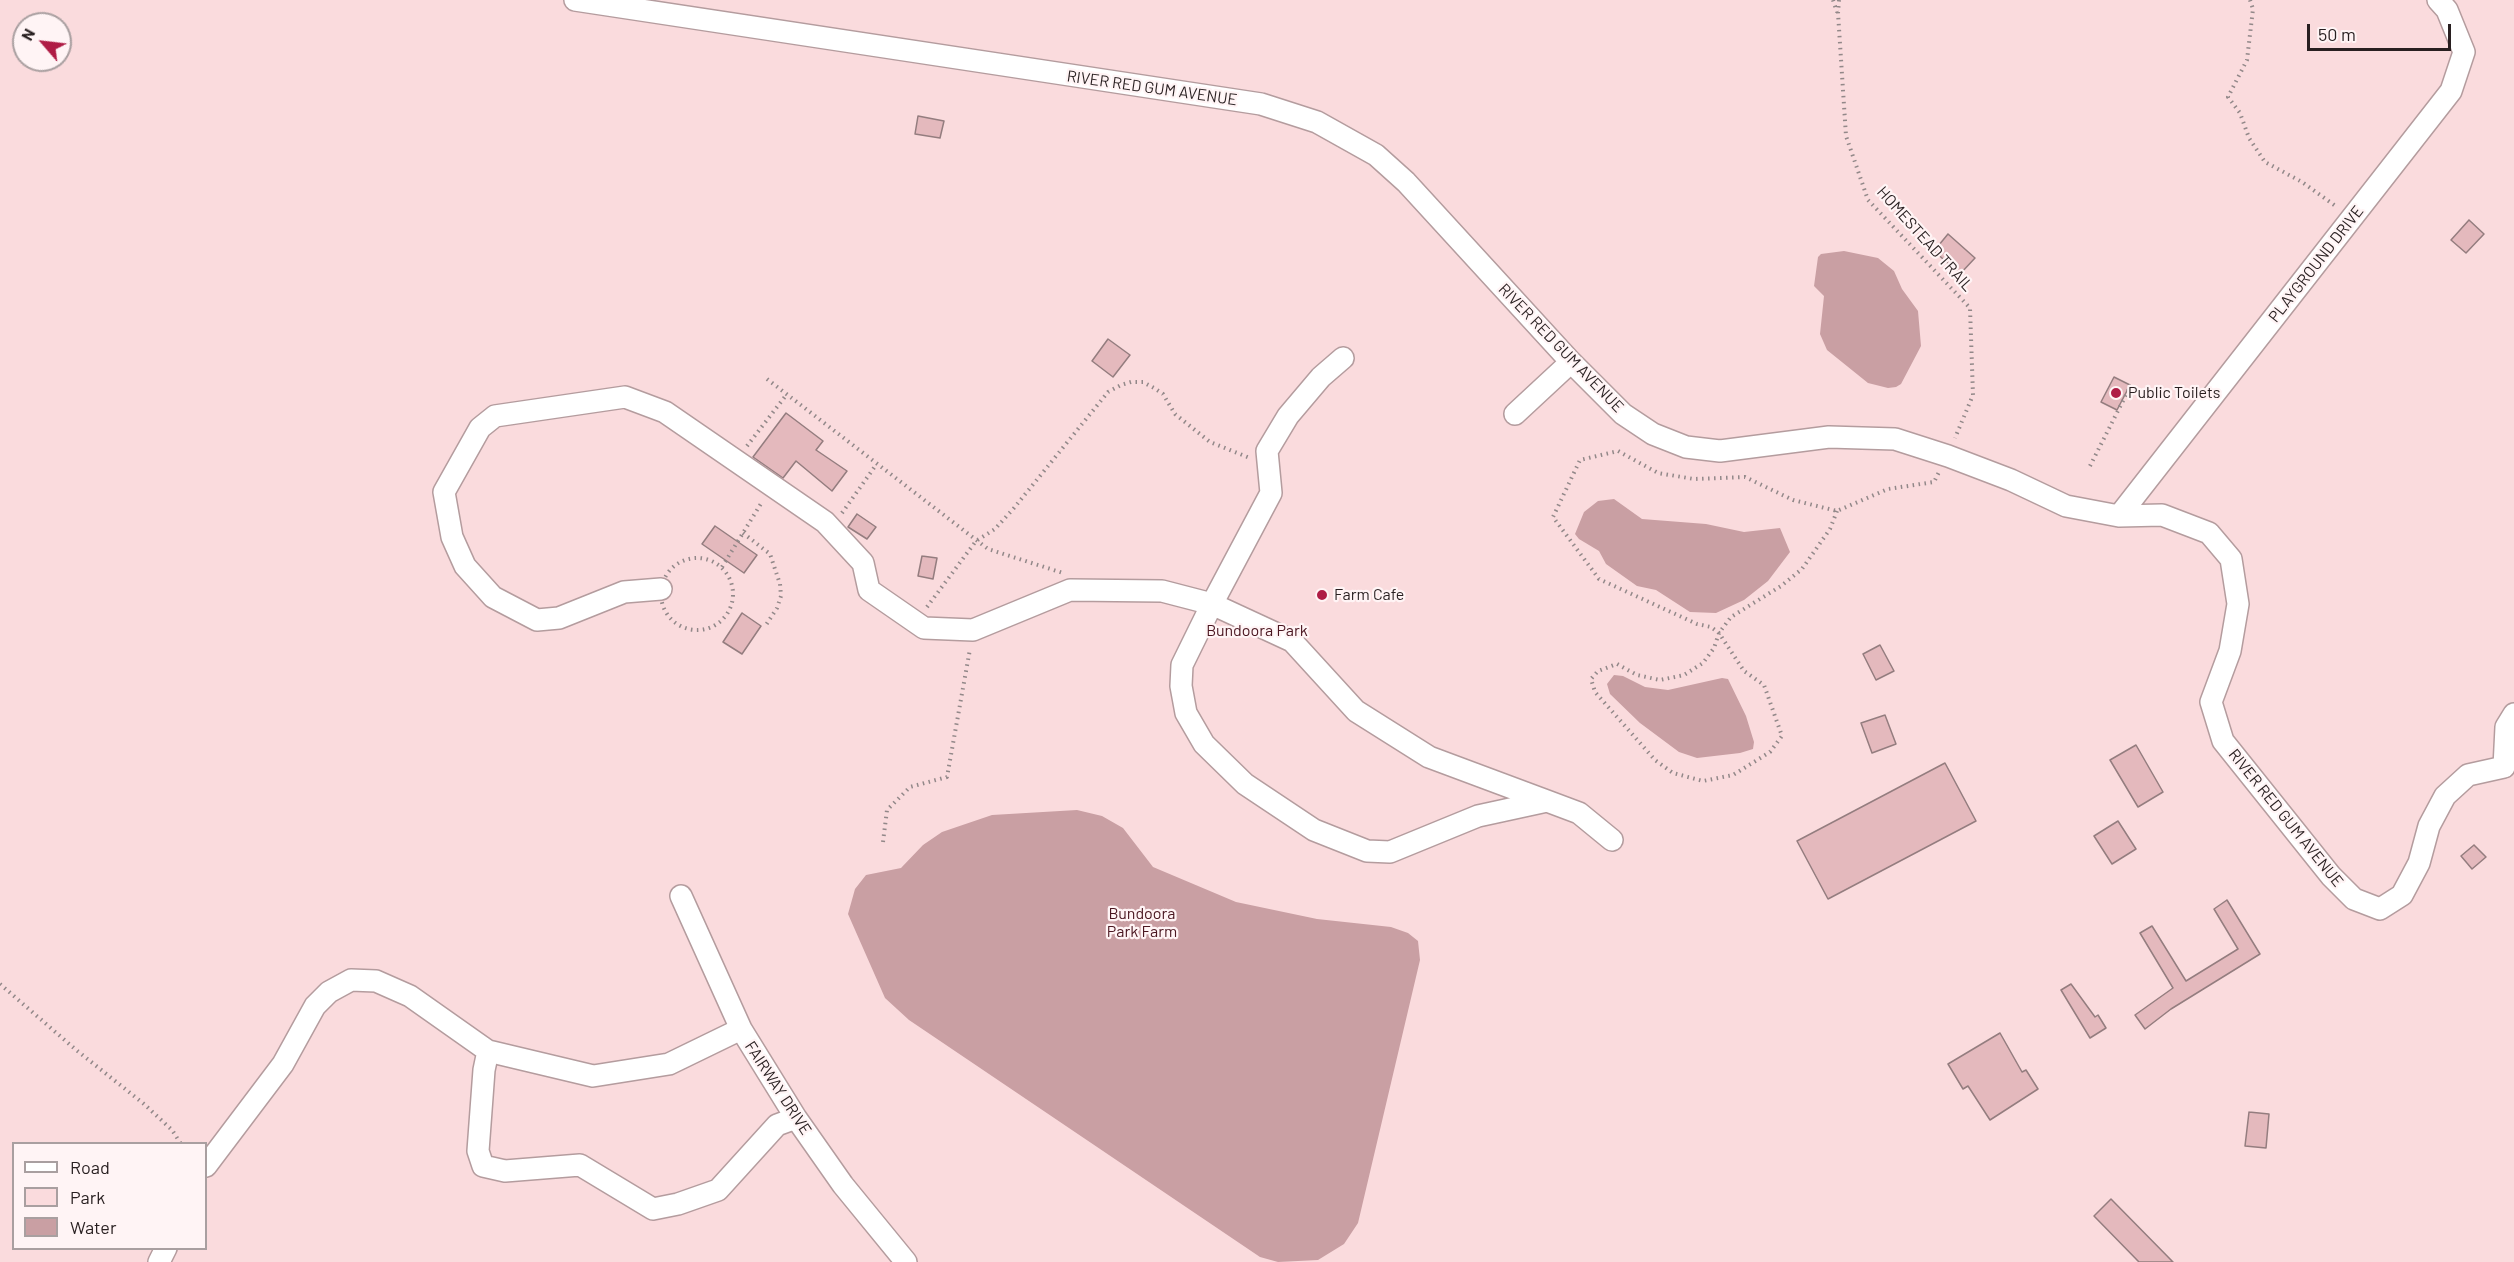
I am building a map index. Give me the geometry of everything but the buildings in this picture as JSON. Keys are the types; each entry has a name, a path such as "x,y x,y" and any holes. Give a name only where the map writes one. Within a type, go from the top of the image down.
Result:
{"street":[{"name":"RIVER RED GUM AVENUE","path":"575,0 1261,104 1317,122 1376,155 1406,182 1571,362 1623,414 1653,434 1686,447 1720,451 1829,437 1895,439 2011,480 2066,506 2119,516 2162,515 2209,533 2231,559 2238,604 2230,651 2211,702 2223,741 2331,876 2354,899 2380,909 2402,895 2418,863 2429,826 2445,795 2468,775 2509,771"},
{"name":"PLAYGROUND DRIVE","path":"2119,516 2451,91 2464,52 2447,10 2438,0"},
{"path":"1343,358 1321,377 1288,416 1267,452 1270,493 1182,665 1181,686 1186,713 1204,744 1245,784 1314,830 1367,851 1390,852 1478,816 1504,808 1547,801"},
{"path":"1515,414 1571,362"},
{"path":"661,589 624,592 559,618 537,620 493,597 465,566 452,537 444,492 480,428 495,416 625,397 665,411 825,522 863,563 869,590 924,628 973,630 1070,590 1162,591 1212,604 1292,641 1356,711 1429,757 1579,813 1612,840"},
{"path":"2509,771 2506,727 2514,714"},
{"name":"FAIRWAY DRIVE","path":"681,896 741,1029 796,1118 843,1185 906,1262"},
{"path":"207,1165 283,1064 315,1006 329,992 351,980 376,981 410,996 488,1051 593,1076 669,1064 741,1029"},
{"path":"488,1051 484,1071 478,1150 483,1166 505,1171 580,1165 652,1209 678,1204 718,1190 777,1125 796,1118"}],"path":[{"path":"1833,0 1838,13"},
{"name":"HOMESTEAD TRAIL","path":"1838,511 1888,489 1934,482 1948,456 1973,396 1970,308 1868,200 1846,136 1839,0"},
{"path":"2250,0 2253,9 2247,60 2228,97 2241,113 2250,138 2265,162 2302,182 2352,218"},
{"path":"767,379 988,549 1068,574 1088,590"},
{"path":"915,622 976,541 995,529 1014,508 1108,392 1131,382 1143,382 1163,394 1175,414 1210,442 1268,466"},
{"path":"2090,466 2131,385"},
{"path":"735,460 787,394"},
{"path":"1838,511 1794,500 1745,477 1694,479 1658,473 1618,451 1580,460 1553,517 1599,579 1697,624 1711,627 1719,633 1744,671 1764,684 1782,736 1770,752 1733,775 1702,781 1673,773 1655,760 1595,692 1591,679 1598,671 1617,664 1637,675 1660,680 1684,675 1703,663 1714,648 1719,633 1731,617 1781,586 1802,568 1830,529 1838,511"},
{"path":"831,529 876,465"},
{"path":"722,567 772,486"},
{"path":"743,533 764,547 770,554 780,584 781,596 777,608 766,625"},
{"path":"688,558 703,558 716,562 722,567 733,585 734,599 729,613 719,623 706,630 692,630 678,626 668,616 662,603 661,589 666,575 675,565 688,558"},
{"path":"883,842 887,810 910,787 947,777 973,630"},
{"path":"0,984 75,1049 144,1104 172,1130 180,1142"}],"green space":[{"name":"Bundoora Park","path":"0,0 2514,0 2514,1262 0,1262"}],"water":[{"path":"1844,251 1878,258 1894,271 1902,289 1918,311 1921,346 1901,384 1896,387 1888,388 1868,383 1827,350 1820,334 1824,296 1814,286 1818,257 1821,254"},
{"path":"1614,499 1642,519 1706,524 1744,532 1780,528 1790,552 1768,581 1744,600 1716,613 1690,612 1656,590 1637,586 1606,564 1599,551 1575,534 1584,512 1598,501"},
{"path":"1614,675 1623,676 1645,687 1668,690 1722,678 1728,679 1746,716 1754,742 1753,749 1740,753 1697,758 1679,752 1640,723 1610,694 1607,684"},
{"path":"1077,810 1102,816 1123,828 1153,867 1236,902 1317,919 1391,927 1408,933 1418,941 1420,960 1358,1223 1344,1244 1318,1260 1278,1262 1260,1257 909,1020 885,998 848,914 855,889 866,875 901,868 923,845 942,832 992,815"}],"place":[{"name":"Public Toilets","path":"2116,393"},
{"name":"Farm Cafe","path":"1322,595"}],"park label":[{"name":"Bundoora Park Farm","path":"1142,923"}]}
